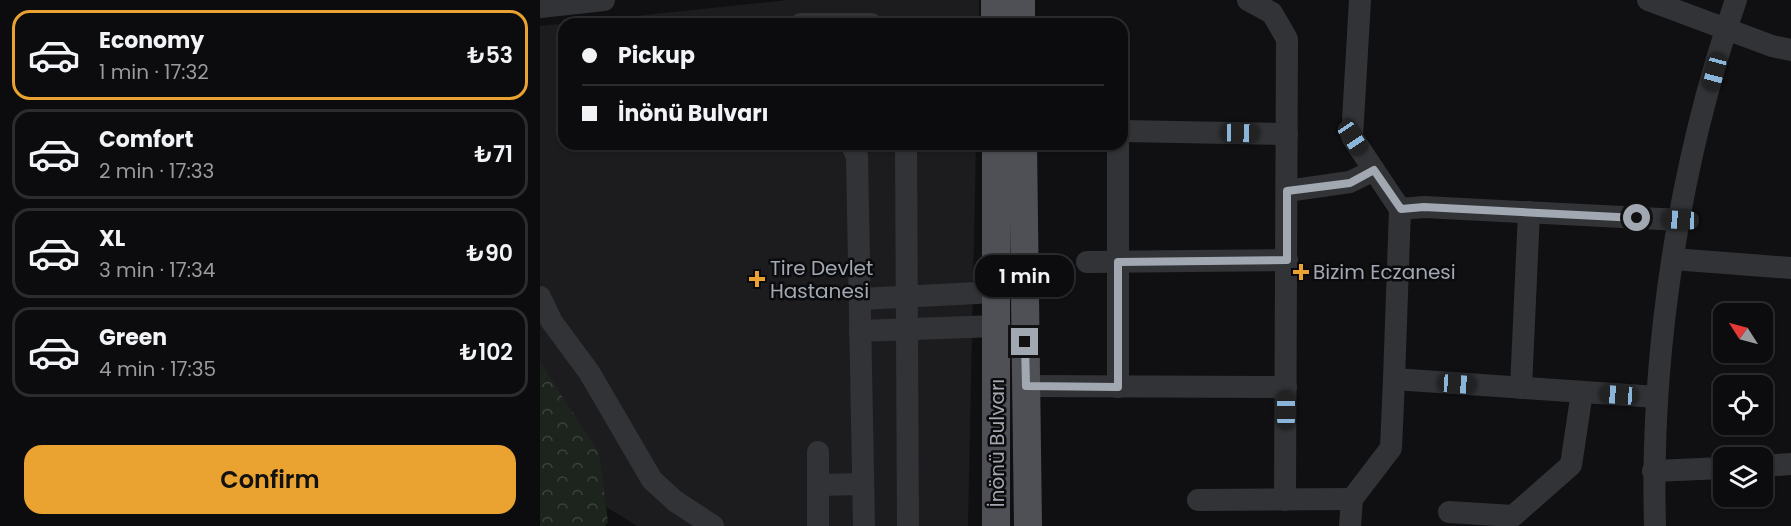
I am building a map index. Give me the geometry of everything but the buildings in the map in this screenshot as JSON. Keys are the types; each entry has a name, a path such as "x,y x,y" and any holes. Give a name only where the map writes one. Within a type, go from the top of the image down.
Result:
{"main road":[{"path":"995,0 995,18"},
{"path":"1021,0 1021,18"},
{"name":"İnönü Bulvarı","path":"996,150 996,526"},
{"name":"İnönü Bulvarı","path":"1023,150 1028,526"}],"street":[{"path":"540,8 604,0"},
{"path":"1248,0 1272,13 1287,39 1285,500"},
{"path":"1350,526 1352,500 1391,448 1401,209 1352,137 1360,0"},
{"path":"1648,0 1791,50"},
{"path":"1654,526 1653,471 1657,398 1667,291 1698,136 1726,29 1736,0"},
{"path":"1128,131 1287,134"},
{"path":"854,150 857,156 864,526"},
{"path":"906,150 908,526"},
{"path":"1118,150 1118,387"},
{"path":"1287,191 1350,183 1374,170"},
{"path":"1401,209 1424,207 1681,220"},
{"path":"1521,388 1529,212"},
{"path":"1673,259 1791,268"},
{"path":"1087,262 1287,260"},
{"path":"860,299 996,292"},
{"path":"540,297 552,322 589,372 652,480 675,501 713,526"},
{"path":"860,331 996,326"},
{"path":"1394,379 1657,398"},
{"path":"1026,386 1286,387"},
{"path":"1449,512 1513,516 1571,465 1582,392"},
{"path":"818,452 818,526"},
{"path":"1773,465 1791,464"},
{"path":"1653,471 1713,468"},
{"path":"818,485 863,484"},
{"path":"1198,500 1352,500"}],"shaded area":[{"name":"Tire Devlet Hastanesi","path":"788,0 979,0 979,18 616,18"},
{"name":"Tire Devlet Hastanesi","path":"558,24 558,150 976,150 968,526 637,526 590,497 540,415 540,26"}],"green space":[{"path":"540,362 599,453 608,522 605,526 540,526"}],"place":[{"name":"Bizim Eczanesi","path":"1301,272"},
{"name":"Tire Devlet Hastanesi","path":"757,279"}],"route":[{"path":"1025,342 1026,386 1118,387 1118,262 1287,260 1287,191 1350,183 1374,170 1401,209 1424,207 1637,218"}]}
